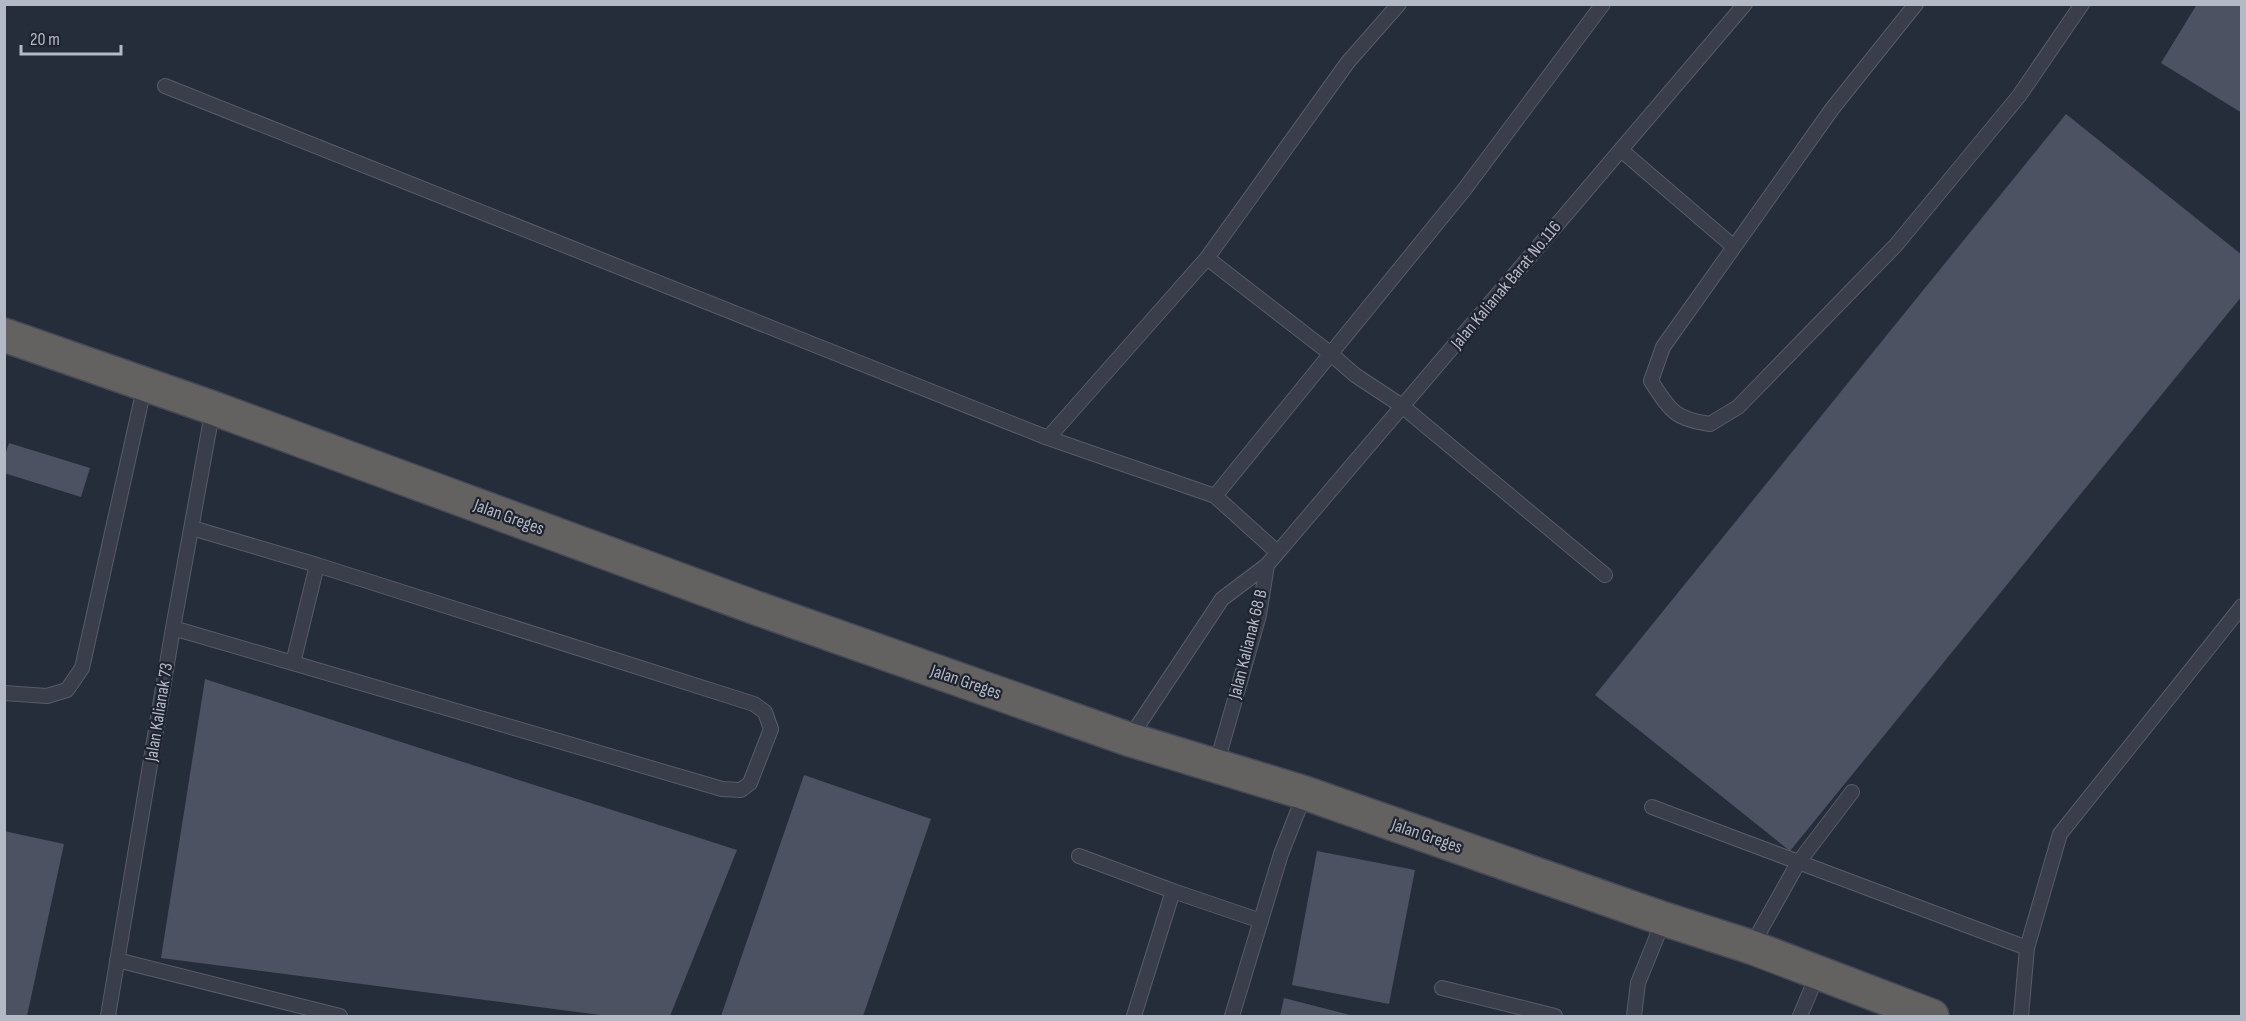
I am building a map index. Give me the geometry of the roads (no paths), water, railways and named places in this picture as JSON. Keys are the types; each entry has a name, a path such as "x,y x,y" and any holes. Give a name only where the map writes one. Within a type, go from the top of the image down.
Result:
{"highway":[{"name":"Jalan Greges","path":"4,335 213,408 759,609 1128,740 1305,794 1751,947 1932,1017"}],"lane":[{"path":"1048,438 1207,258 1348,62 1399,4"},
{"path":"1215,496 1464,190 1603,4"},
{"name":"Jalan Kalianak Barat No.116","path":"1267,565 1745,4"},
{"path":"1916,4 1832,109 1663,347 1651,381 1669,409 1690,421 1710,424 1738,406 1896,245 2019,96 2082,4"},
{"path":"165,86 1048,438 1215,496 1278,552"},
{"path":"1621,150 1734,247"},
{"path":"1207,258 1355,375 1402,406 1605,575"},
{"path":"4,693 47,696 67,690 82,668 112,542 145,384"},
{"name":"Jalan Kalianak 73","path":"108,1017 173,628 213,408"},
{"path":"173,628 722,789 741,790 750,783 771,729 765,712 754,704 317,565 192,528"},
{"path":"293,663 317,565"},
{"name":"Jalan Kalianak 68 B","path":"1128,740 1222,599 1267,565"},
{"name":"Jalan Kalianak 68 B","path":"1215,767 1259,615 1267,565"},
{"path":"2021,1017 2027,948 2060,834 2241,606"},
{"path":"1751,947 1798,863 1852,792"},
{"path":"1232,1017 1281,854 1305,794"},
{"path":"1652,807 2027,948"},
{"path":"1079,856 1261,921"},
{"path":"1134,1017 1173,891"},
{"path":"1634,1017 1638,983 1664,919"},
{"path":"117,960 340,1017"},
{"path":"1800,1017 1818,973"},
{"path":"1442,988 1556,1017"}]}
